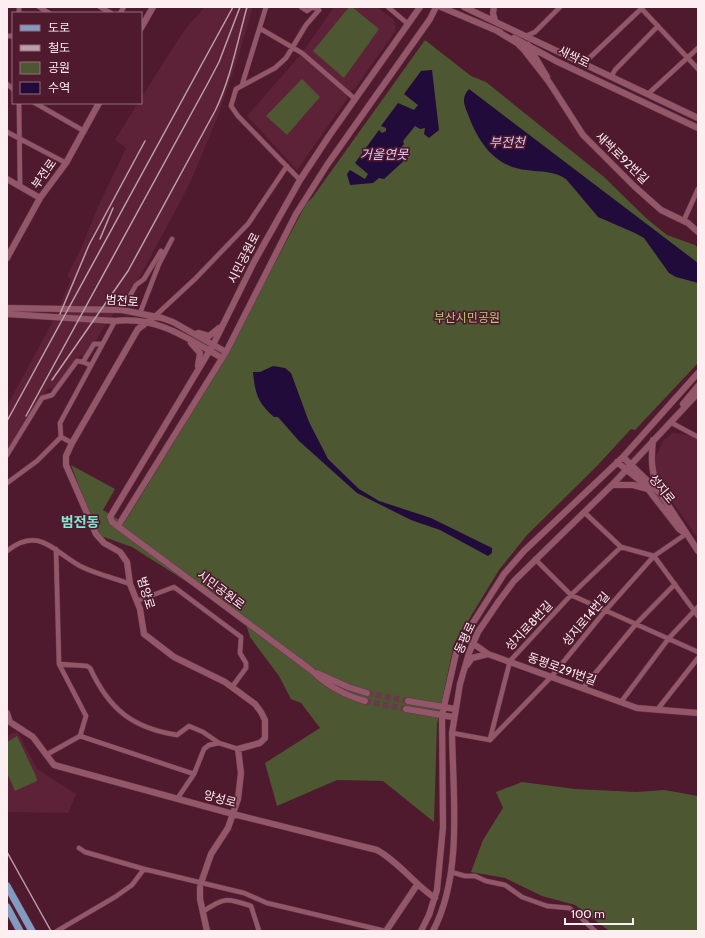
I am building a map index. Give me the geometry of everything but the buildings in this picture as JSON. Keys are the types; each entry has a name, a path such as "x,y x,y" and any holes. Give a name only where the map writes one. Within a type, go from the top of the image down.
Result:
{"main road":[{"path":"142,26 153,7"},
{"name":"시민공원로","path":"365,701 346,695 324,683 311,670 112,522 110,517 212,348 254,262 300,180 420,7"},
{"path":"118,526 224,355 296,214 327,166 430,19 436,7"},
{"name":"새싹로","path":"441,7 526,43 556,61 698,128"},
{"name":"새싹로","path":"464,7 698,118"},
{"path":"494,7 495,21"},
{"name":"새싹로92번길","path":"497,31 517,43 549,82 583,135 634,186 661,210 684,220 698,232"},
{"path":"526,36 526,43"},
{"name":"새싹로92번길","path":"526,43 543,69 549,82"},
{"path":"543,69 544,63 556,61"},
{"name":"부전로","path":"7,258 10,246 40,198 66,163 98,104"},
{"path":"7,179 40,198"},
{"name":"범전로","path":"7,308 122,310 154,316 173,322 224,355"},
{"name":"범전로","path":"7,314 146,322 170,328 186,337 212,348"},
{"name":"범양로","path":"154,316 138,329 72,443 66,456 66,465 96,534 104,542 120,552 127,562 130,584 137,600 144,634 174,657 201,669 232,687 255,704 261,712 266,729 265,738 260,743 238,749"},
{"path":"192,333 209,336 224,323"},
{"path":"186,337 200,353 198,371"},
{"path":"658,420 698,373"},
{"path":"658,420 698,379"},
{"path":"670,422 690,394 698,386"},
{"path":"670,422 698,393"},
{"name":"동평로","path":"421,931 435,898 442,853 442,715 457,649 490,595 515,562 620,460 658,420"},
{"name":"동평로","path":"433,931 445,904 451,872 454,832 453,717 464,668 473,642 510,586 535,559 612,485 670,422"},
{"name":"성지로","path":"653,440 652,465 654,480 661,494 684,526 686,534"},
{"name":"성지로","path":"620,460 661,494"},
{"name":"성지로","path":"629,467 679,529 686,534 698,551"},
{"path":"612,485 633,485 649,490"},
{"name":"동평로291번길","path":"464,637 488,654 637,708 698,714"},
{"path":"464,668 472,658 488,654"},
{"name":"시민공원로","path":"311,670 348,687 367,693"},
{"path":"408,700 455,709"},
{"path":"406,709 453,717"},
{"name":"양성로","path":"7,713 10,722 34,736 54,765 233,814 377,850 385,854 417,885 435,898"},
{"path":"202,880 211,854 228,828 241,786 238,749"},
{"path":"386,931 417,885"},
{"path":"7,886 32,931"},
{"path":"200,887 200,899 204,911 206,931"},
{"path":"7,907 20,931"}],"street":[{"path":"242,85 261,29 266,7"},
{"path":"300,180 238,116 231,106 236,89 275,68 286,58 306,25 319,10 313,7 307,11 301,7"},
{"path":"388,7 408,24"},
{"path":"473,11 479,7"},
{"path":"526,36 535,32 560,7"},
{"path":"583,64 642,8 698,69"},
{"path":"611,77 615,70 658,26"},
{"path":"261,29 292,47 355,99"},
{"path":"648,94 698,48"},
{"path":"19,104 20,186"},
{"path":"37,104 84,131"},
{"path":"7,132 66,163"},
{"name":"시민공원로","path":"154,316 195,279 248,224 287,166"},
{"path":"684,220 698,189"},
{"path":"140,313 156,271 172,239"},
{"path":"122,310 136,285 144,279 161,251"},
{"path":"7,482 37,461 61,437 60,423 115,320"},
{"path":"83,362 94,344 102,344"},
{"path":"7,455 42,398 52,395 77,361 83,362 90,366"},
{"path":"670,422 698,437"},
{"path":"61,437 72,443"},
{"path":"584,512 621,547 654,556 675,584 696,608 698,616"},
{"name":"성지로14번길","path":"490,740 551,677 605,611 654,556 686,534"},
{"path":"7,551 22,543 35,540 46,542 82,566 130,584"},
{"name":"성지로8번길","path":"490,740 510,661 571,595 621,547"},
{"path":"46,755 80,736 86,716 59,664 56,549"},
{"path":"535,559 571,595 698,652"},
{"path":"583,688 636,624 675,584"},
{"path":"137,600 174,587 241,637 240,653 246,663 246,668 232,687"},
{"path":"620,702 669,638 696,608"},
{"path":"657,710 698,658"},
{"path":"59,664 87,666 90,668 104,695 123,715 166,733 177,735 189,726 203,732 219,743 238,749"},
{"path":"452,733 490,740"},
{"path":"80,736 194,774"},
{"path":"177,799 194,774 204,749 209,745 219,743"},
{"path":"80,848 85,852 144,870 244,893 277,906 386,931"},
{"path":"57,931 122,893 144,870"},
{"path":"451,872 465,876 475,876 486,881 505,885 522,897 547,906 569,908 595,931"},
{"path":"254,898 251,906 259,930"},
{"path":"204,911 216,903 227,899 251,906"}],"shaded area":[{"path":"205,7 253,7 237,61 218,116 189,185 142,273 102,330 86,358 80,355 56,389 48,388 7,453 7,406 54,319 71,279 67,276 81,249 97,209 126,148 115,140 137,104 142,104 142,96 185,29"},
{"path":"334,7 377,7 394,20 396,30 354,90 347,92 347,99 297,170 247,116 302,53"},
{"path":"672,433 688,435 698,440 698,538 657,480 655,465 656,456 663,441"},
{"path":"17,731 37,769 76,794 68,813 7,812 7,736"}],"green space":[{"path":"349,7 352,7 379,29 344,78 313,51"},
{"name":"부산시민공원","path":"425,40 471,76 486,82 604,177 646,218 667,235 695,245 698,248 698,363 635,430 631,429 597,466 527,535 499,570 454,644 437,724 434,822 383,781 337,780 277,806 265,763 320,728 301,703 291,699 279,676 250,637 244,618 214,593 203,592 132,547 101,536 90,515 71,465 115,489 103,510 124,523 219,369 306,204 312,198"},
{"path":"302,79 320,97 287,135 266,116"},
{"path":"17,736 37,781 15,791 7,773 7,742"},
{"path":"522,782 575,789 637,792 664,790 698,796 698,931 608,930 575,905 542,896 505,878 471,872 483,840 503,808 496,792"}],"water":[{"name":"거울연못","path":"432,70 439,130 429,138 424,134 425,128 420,129 415,126 403,141 404,144 401,148 408,157 384,179 379,178 373,183 350,185 347,174 350,170 365,179 368,174 355,163 379,130 382,133 386,131 386,128 381,126 398,103 414,110 418,105 404,94 421,71"},
{"name":"부전천","path":"469,89 698,263 698,283 676,277 669,273 644,238 598,217 562,176 553,173 516,168 506,164 490,153 478,137 465,106 464,99"},
{"path":"273,366 285,368 291,373 309,422 328,459 359,489 379,501 431,518 492,548 492,553 488,556 440,530 411,520 357,493 299,441 278,417 274,417 264,407 258,398 253,372 260,372"}],"tunnel":[{"path":"367,693 408,701"},
{"path":"365,701 406,709"}],"railway":[{"path":"7,421 233,7"},
{"path":"26,416 219,62 240,7"},
{"path":"52,380 128,271 215,111 230,73 247,7"},
{"path":"60,314 89,245 145,141"},
{"path":"100,239 113,208"},
{"path":"7,852 51,931"}],"district":[{"name":"범전동","path":"80,522"}]}
